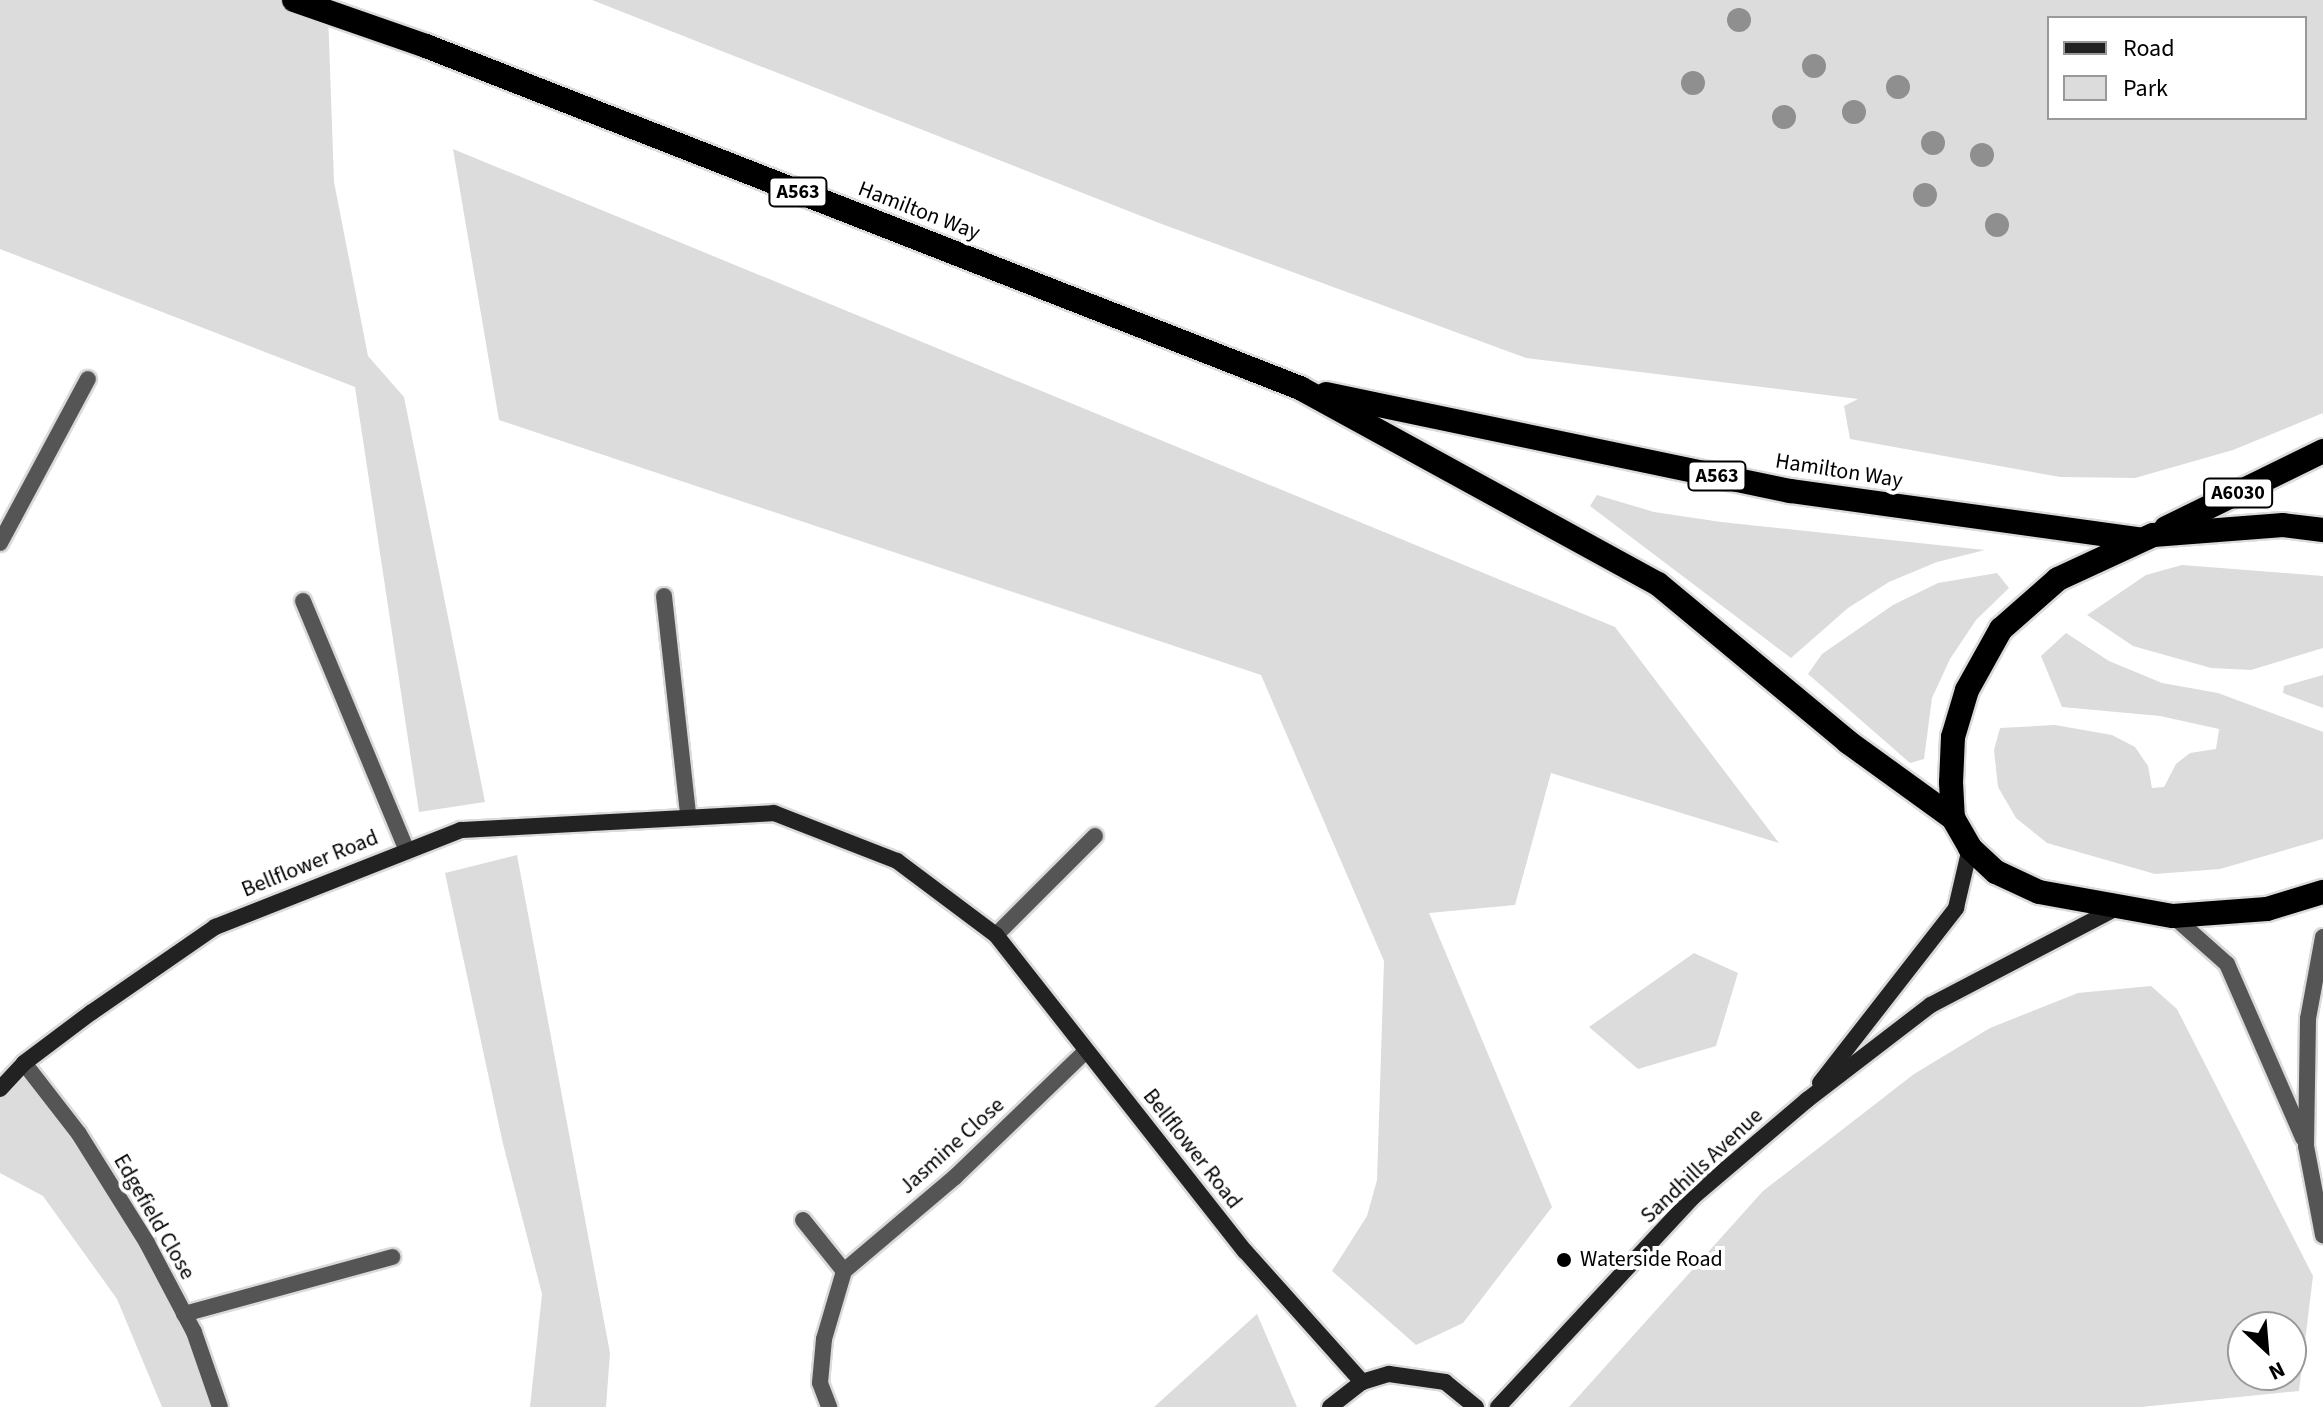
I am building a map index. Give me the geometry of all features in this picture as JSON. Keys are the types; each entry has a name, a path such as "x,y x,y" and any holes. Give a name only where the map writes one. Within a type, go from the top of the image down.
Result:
{"highway":[{"name":"Hamilton Way","path":"294,0 426,46 1300,388 1658,584 1848,742 1953,818"},
{"name":"Hamilton Way","path":"1300,388 1791,491 2146,537"},
{"name":"A6030","path":"2146,537 2323,451"},
{"name":"A563","path":"2323,530 2283,525 2146,537 2058,579 2001,629 1967,690 1953,737 1953,818 1970,848 1996,872 2039,892 2115,909 2173,916 2267,909 2323,892"}],"street":[{"path":"0,543 88,379"},
{"path":"664,596 688,815"},
{"path":"303,601 406,849"},
{"name":"Bellflower Road","path":"0,1089 24,1063 215,927 406,849 474,828 774,813 835,834 897,861 996,935 1245,1251 1362,1382"},
{"path":"996,935 1095,836"},
{"name":"Sandhills Avenue","path":"1807,1100 1956,908 1970,848"},
{"name":"Sandhills Avenue","path":"1498,1407 1693,1197 1807,1100 1931,1005 2115,909"},
{"path":"2173,916 2227,964 2306,1146"},
{"path":"2323,937 2308,1019 2306,1146 2323,1235"},
{"name":"Jasmine Close","path":"844,1271 955,1177 1086,1051"},
{"name":"Edgefield Close","path":"24,1063 79,1134 184,1314 220,1407"},
{"path":"803,1220 844,1271 824,1339 820,1383 829,1407"},
{"path":"184,1314 392,1257"},
{"path":"1330,1407 1362,1382 1389,1374 1417,1374 1445,1382 1476,1407"}],"green space":[{"path":"0,0 295,0 328,12 334,182 368,356 404,397 485,802 419,812 355,387 0,249"},
{"path":"592,0 2323,0 2323,413 2233,450 2135,478 2060,477 1850,439 1844,406 1858,399 1526,358 1159,223"},
{"path":"453,149 1615,627 1779,843 1551,773 1515,905 1429,913 1552,1207 1463,1323 1416,1345 1332,1271 1367,1216 1377,1180 1384,961 1261,675 499,420"},
{"path":"1597,495 1654,512 1721,522 1985,550 1937,562 1889,582 1848,608 1791,658 1590,506"},
{"path":"2182,565 2323,576 2323,648 2251,670 2211,668 2133,646 2087,615 2146,575"},
{"path":"1997,573 2009,588 1976,620 1950,659 1932,698 1924,759 1910,763 1808,674 1822,654 1893,605 1938,583"},
{"path":"2066,633 2109,661 2162,683 2218,693 2323,732 2323,839 2220,869 2155,874 2047,843 2016,818 1998,787 1994,750 2000,728 2055,725 2112,735 2135,747 2148,766 2152,788 2164,787 2176,764 2190,753 2216,749 2219,729 2160,716 2062,707 2041,656"},
{"path":"2323,675 2323,708 2283,693 2284,686"},
{"path":"517,855 610,1353 606,1407 530,1407 542,1294 503,1144 445,873"},
{"path":"1694,953 1738,973 1716,1046 1638,1069 1589,1027"},
{"path":"2151,986 2177,1009 2313,1276 2307,1325 2307,1311 2227,1311 2227,1391 2299,1391 2141,1407 1569,1407 1763,1191 1914,1074 1990,1028 2078,993"},
{"path":"24,1063 192,1329 221,1407 162,1407 117,1299 43,1196 0,1173 0,1087"},
{"path":"1257,1314 1297,1407 1154,1407"}],"place":[{"name":"Waterside Road","path":"1564,1260"}]}
